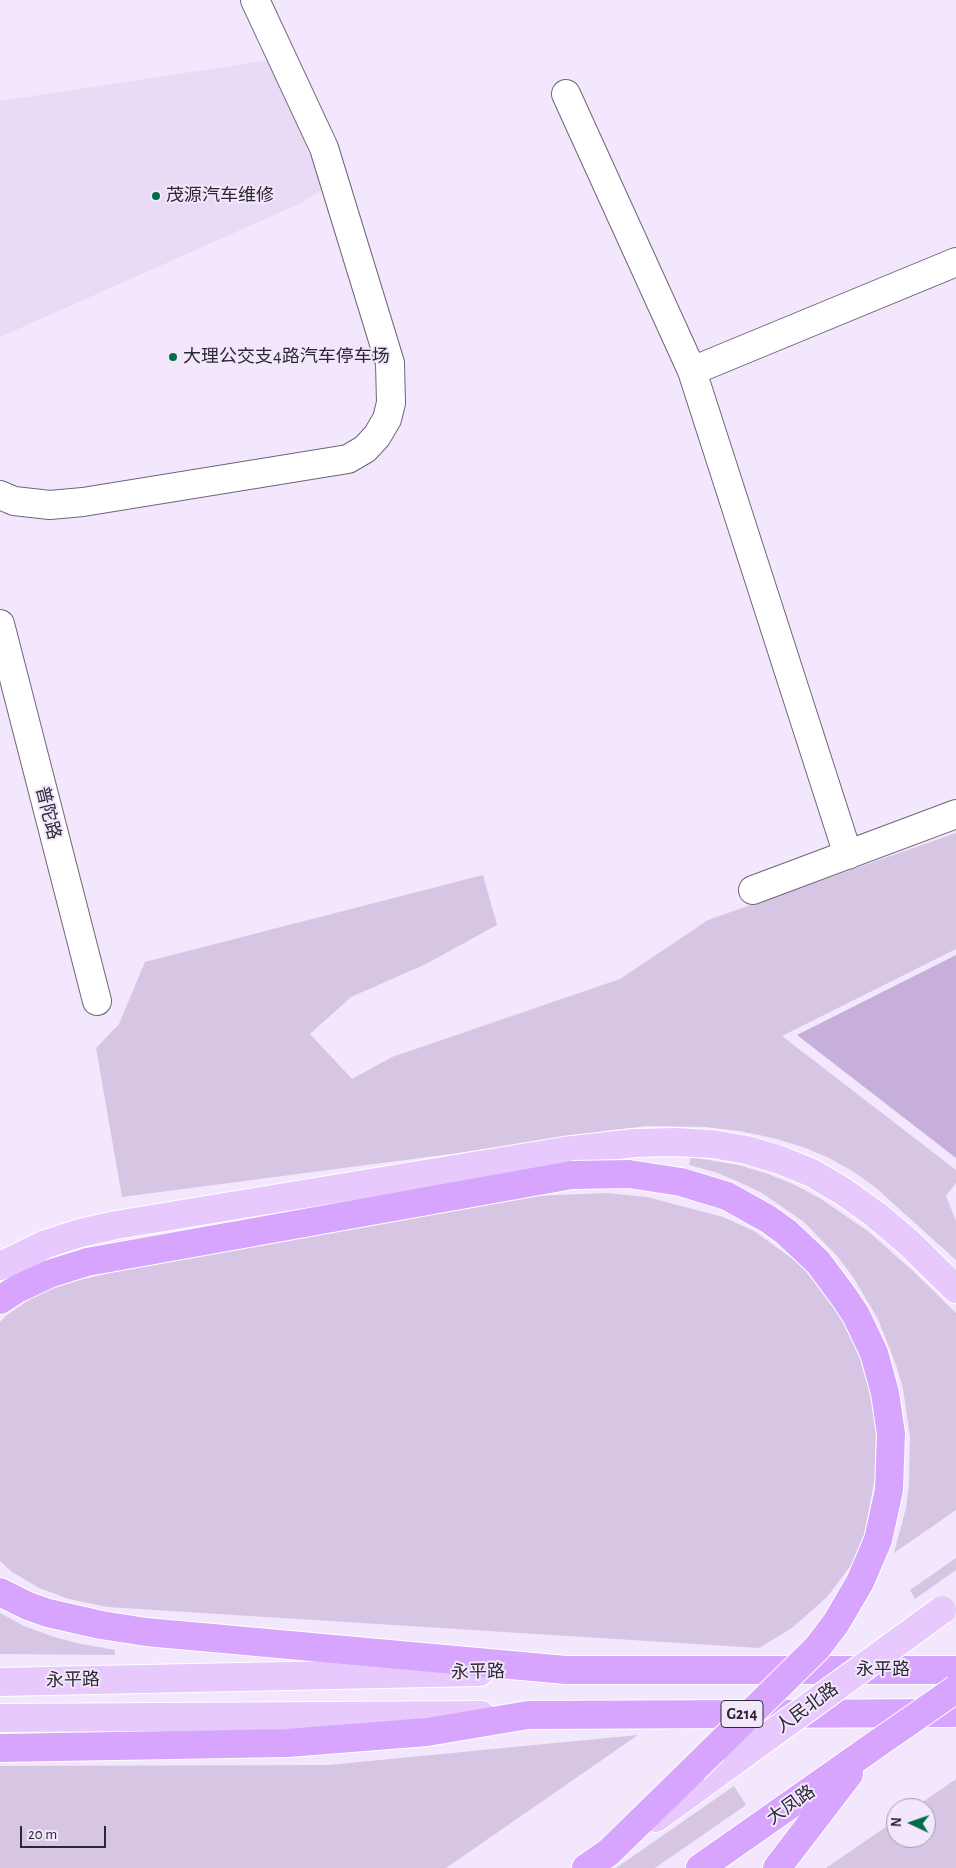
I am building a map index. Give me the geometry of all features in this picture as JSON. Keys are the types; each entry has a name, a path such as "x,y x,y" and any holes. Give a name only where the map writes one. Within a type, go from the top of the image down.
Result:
{"highway":[{"path":"0,1300 17,1289 49,1274 87,1262 572,1175 629,1174 681,1182 727,1196 768,1219 803,1246 832,1279 856,1315 874,1353 885,1393 891,1434 889,1490 878,1540 860,1582 845,1610 817,1648 609,1852 586,1868"},
{"path":"0,1592 28,1606 48,1613 101,1625 146,1632 566,1670"},
{"name":"永平路","path":"566,1670 956,1670"},
{"path":"777,1868 873,1748 956,1689"},
{"name":"G214","path":"528,1714 956,1713"},
{"path":"0,1748 288,1743 427,1732 528,1714"},
{"name":"大凤路","path":"700,1868 873,1748"}],"main road":[{"path":"0,1266 46,1244 116,1225 564,1151 634,1143 675,1142 712,1144 747,1150 780,1160 812,1173 844,1192 881,1219 908,1242 956,1289"},
{"name":"人民北路","path":"609,1852 949,1605"},
{"name":"永平路","path":"0,1682 566,1670"},
{"path":"0,1718 528,1714"}],"street":[{"path":"0,495 14,501 32,503 82,502 348,459 365,449 377,436 387,419 391,403 390,363 324,148 255,0"},
{"path":"566,94 692,371 848,855"},
{"path":"692,371 956,262"},
{"name":"普陀路","path":"0,624 97,1002"},
{"path":"753,890 956,814"}],"shaded area":[{"name":"茂源汽车维修","path":"270,60 324,189 299,204 0,337 0,101"},
{"path":"956,833 956,949 782,1036 956,1170 956,1183 946,1196 956,1221 956,1260 875,1187 829,1158 803,1147 773,1138 740,1131 705,1127 648,1126 606,1131 458,1153 122,1197 96,1048 119,1024 145,962 483,875 497,925 426,964 351,997 310,1034 352,1079 392,1057 620,979 708,920"},
{"path":"956,955 956,1158 797,1035"},
{"path":"691,1157 738,1165 768,1174 795,1185 821,1199 869,1232 956,1313 956,1510 894,1553 906,1508 909,1485 910,1437 903,1388 878,1319 853,1277 838,1257 804,1222 762,1193 715,1172 689,1165"},
{"path":"606,1193 647,1197 723,1217 754,1231 804,1267 823,1288 852,1334 869,1382 876,1431 875,1477 864,1536 852,1564 827,1597 792,1628 759,1648 107,1607 69,1599 39,1588 12,1572 0,1561 0,1322 33,1297 62,1284 118,1271 300,1236 536,1196"},
{"path":"956,1558 956,1570 915,1599 910,1590"},
{"path":"0,1613 24,1626 54,1637 115,1650 115,1655 0,1654"},
{"path":"638,1735 446,1868 0,1868 0,1766 328,1765"},
{"path":"956,1779 956,1868 826,1868 886,1827 886,1848 936,1848 936,1798 928,1798"},
{"path":"734,1786 746,1805 655,1868 616,1868"}],"place":[{"name":"茂源汽车维修","path":"156,196"},
{"name":"大理公交支4路汽车停车场","path":"173,357"}]}
